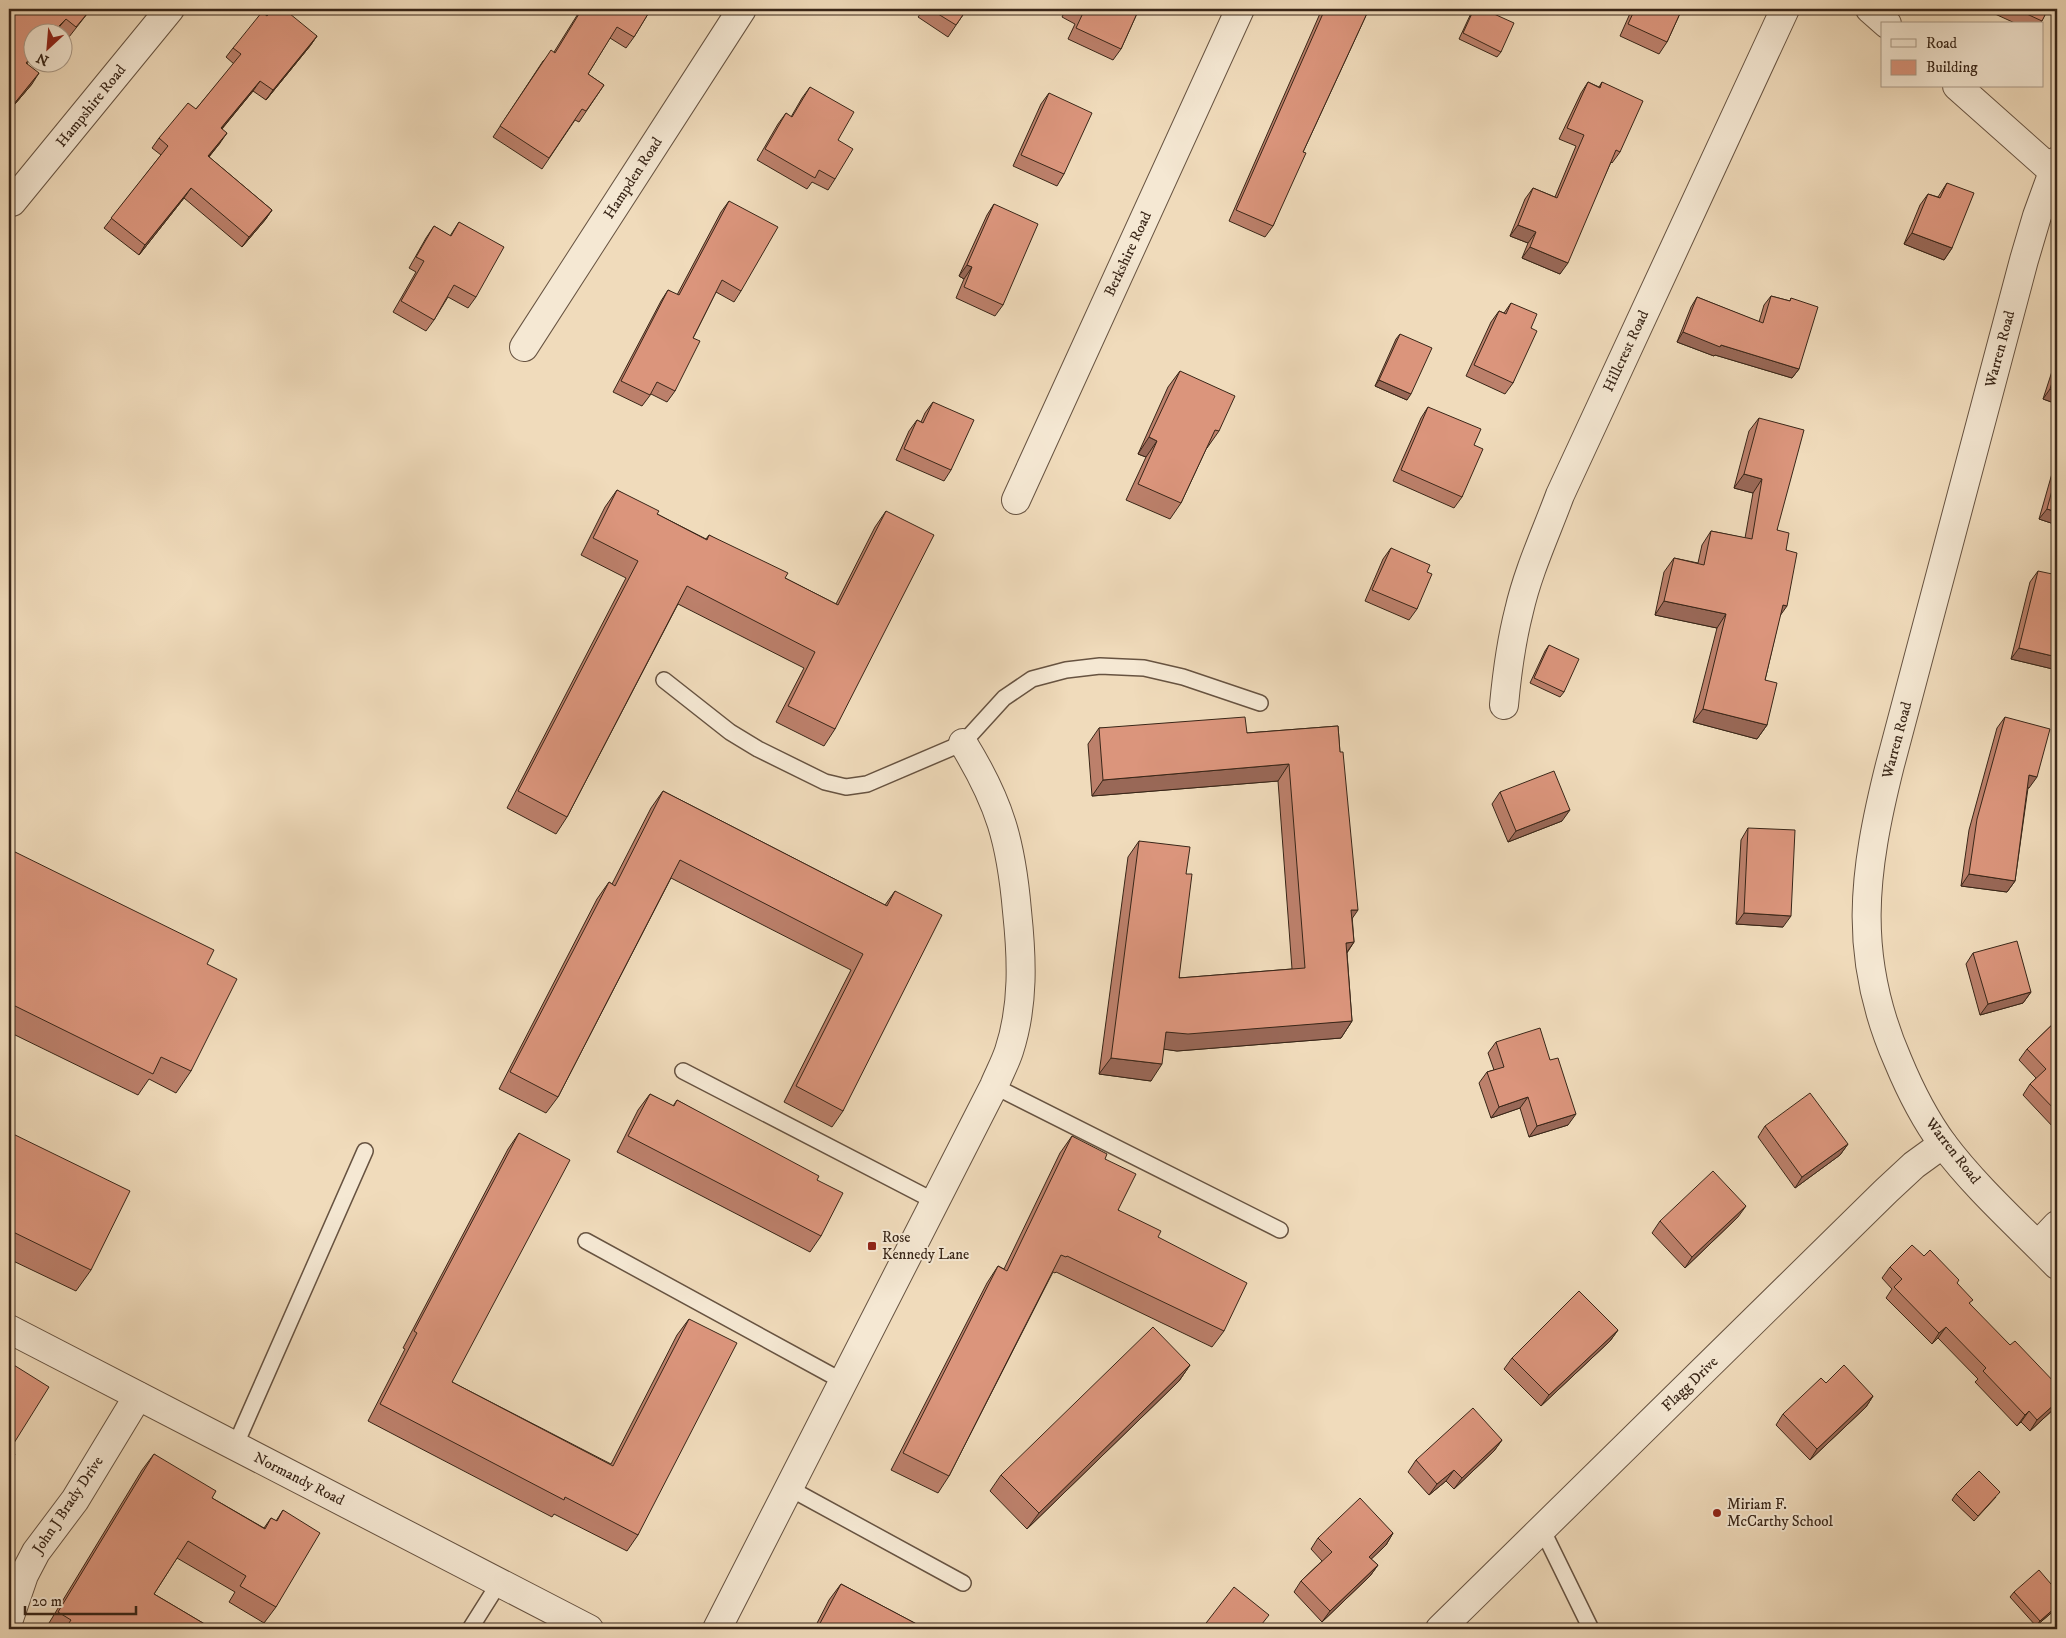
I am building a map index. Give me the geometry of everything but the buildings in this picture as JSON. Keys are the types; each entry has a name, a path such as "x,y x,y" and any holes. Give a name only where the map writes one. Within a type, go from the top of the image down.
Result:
{"street":[{"name":"Hampshire Road","path":"12,202 170,9"},
{"name":"Hampden Road","path":"524,347 742,9"},
{"name":"Berkshire Road","path":"1016,500 1240,9"},
{"name":"Hillcrest Road","path":"1504,705 1507,669 1519,609 1560,495 1785,9"},
{"path":"1870,9 1885,22"},
{"path":"1959,88 2056,169"},
{"name":"Warren Road","path":"2056,169 2024,260 1876,822 1868,873 1866,931 1869,969 1877,1004 1889,1041 1920,1108 1943,1144 2057,1265"},
{"path":"717,1629 936,1202 994,1086 1009,1050 1021,985 1021,952 1013,868 1008,842 998,809 983,775 963,743"},
{"name":"Flagg Drive","path":"1440,1629 1886,1190 1914,1165 1943,1144"},
{"path":"2038,1246 2057,1225"},
{"name":"Normandy Road","path":"9,1329 589,1629"},
{"name":"John J Brady Drive","path":"9,1619 24,1575 36,1552 76,1500 138,1396"}],"lane":[{"path":"664,680 730,732 758,749 825,782 846,787 866,784 963,743 1004,698 1032,679 1066,670 1100,666 1144,668 1183,677 1260,703"},
{"path":"683,1071 936,1202"},
{"path":"994,1086 1280,1230"},
{"path":"235,1446 365,1151"},
{"path":"586,1241 844,1382"},
{"path":"789,1488 963,1583"},
{"path":"1542,1529 1591,1629"},
{"path":"470,1629 499,1583"}],"place":[{"name":"Rose Kennedy Lane","path":"872,1246"},
{"name":"Miriam F. McCarthy School","path":"1717,1513"}]}
